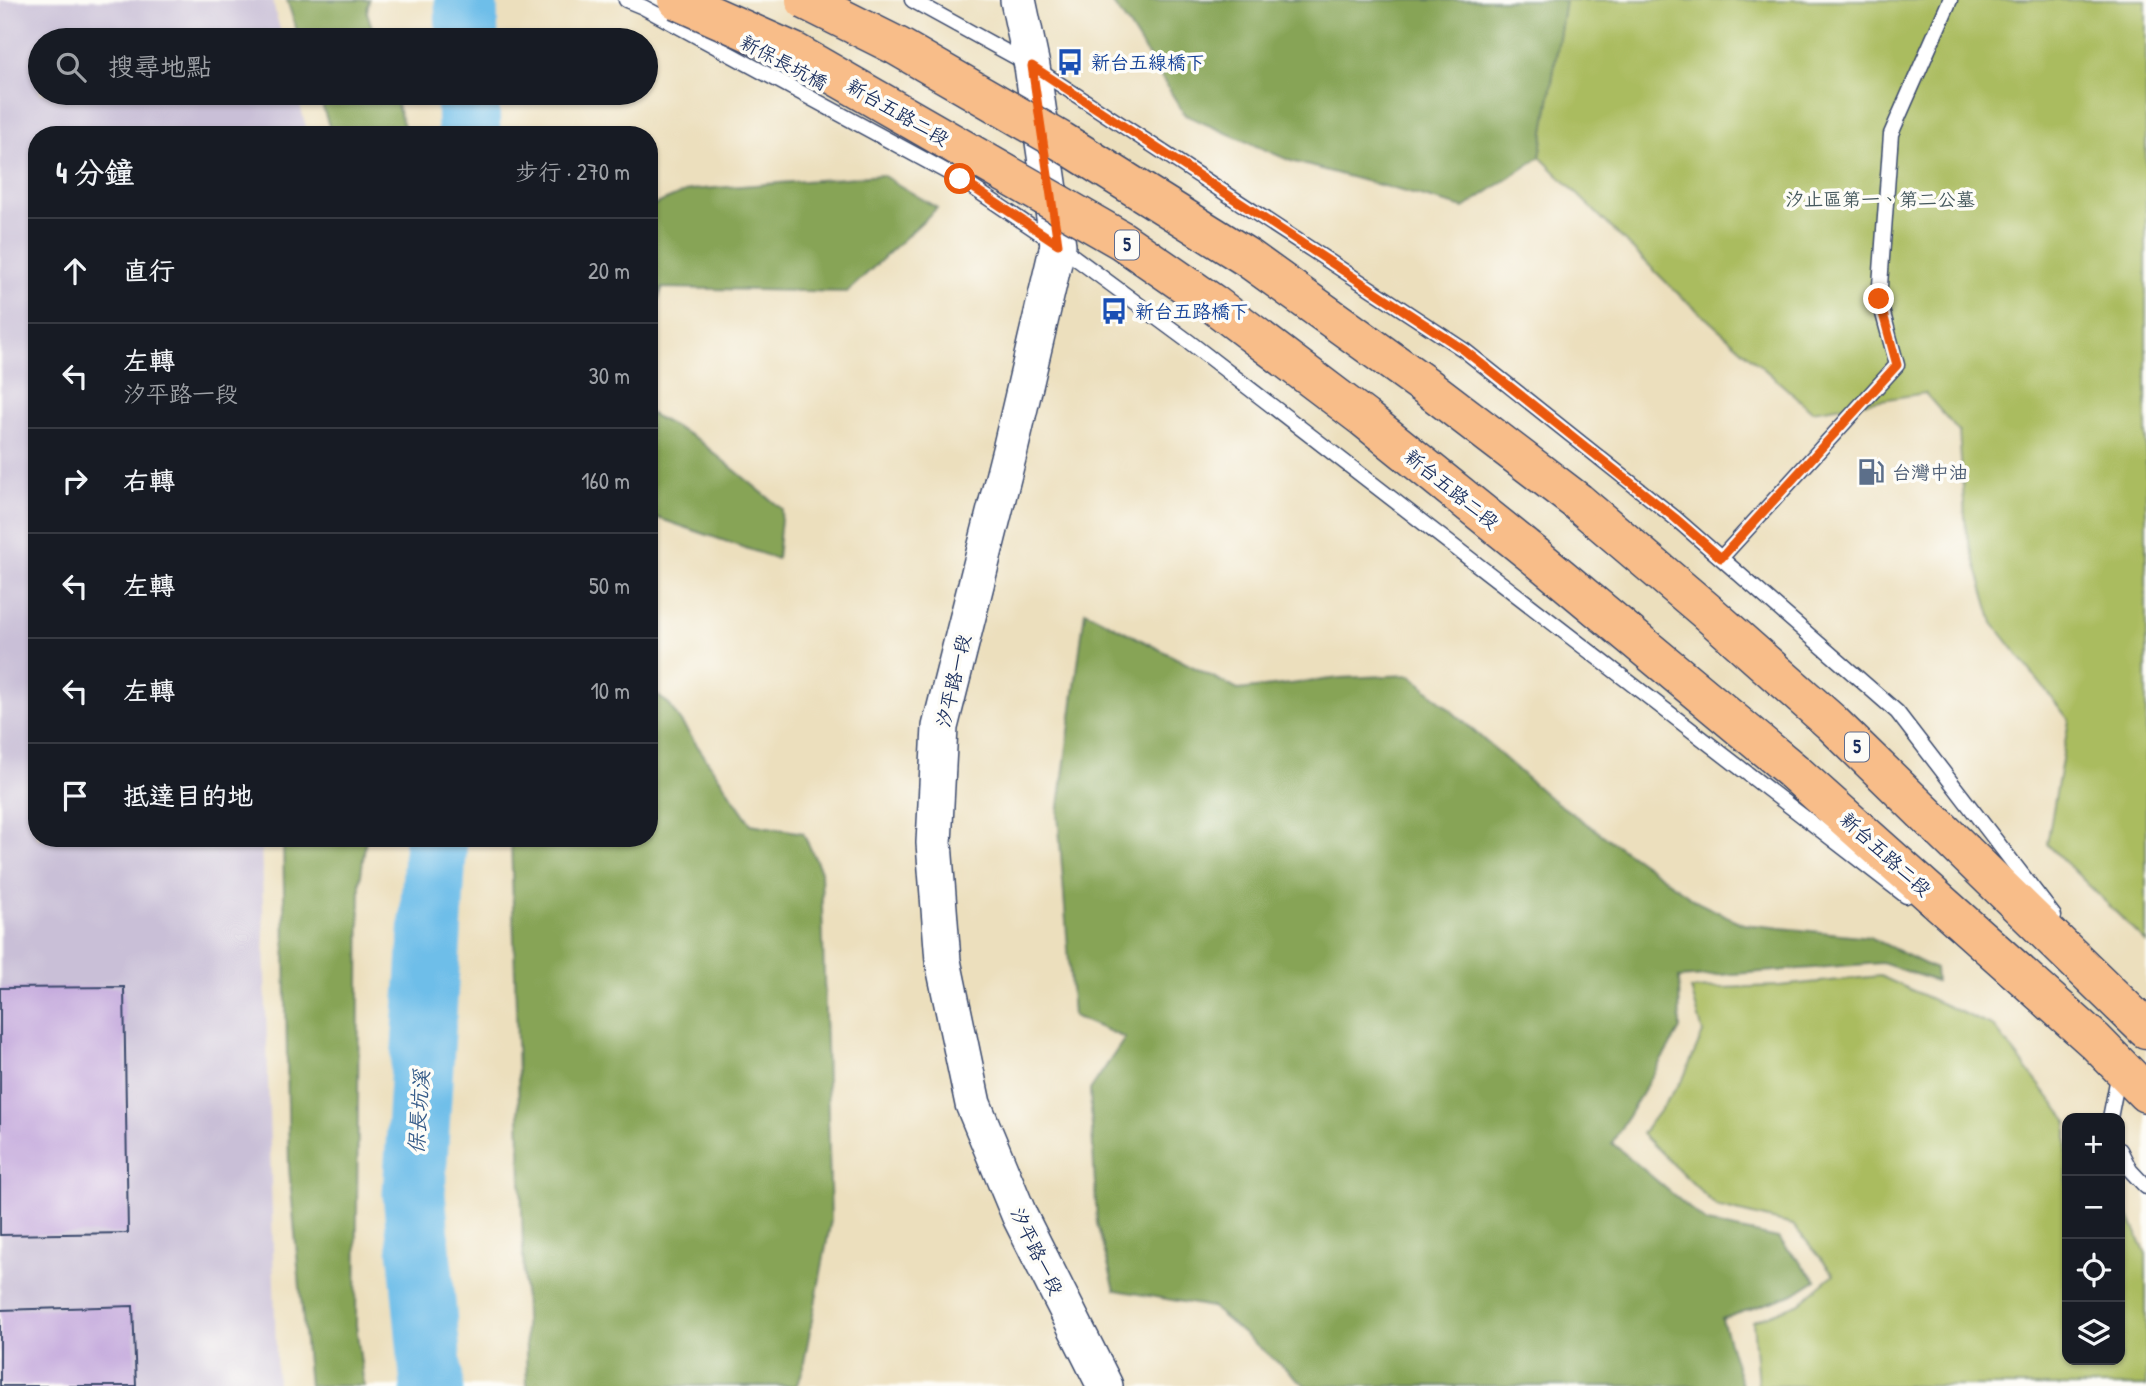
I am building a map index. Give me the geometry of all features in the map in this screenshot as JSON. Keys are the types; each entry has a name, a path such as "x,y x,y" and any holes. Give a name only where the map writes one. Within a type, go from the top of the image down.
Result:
{"main road":[{"name":"新台五路二段","path":"677,0 794,52 1121,240 1212,303 1364,418 1793,771 2120,1067"},
{"name":"5","path":"805,0 897,47 1061,141 1248,258 1426,386 1578,502 1831,722 2135,1018"}],"street":[{"name":"汐平路一段","path":"1018,0 1032,66 1058,244 1010,450 940,727 934,843 943,961 973,1104 1020,1217 1105,1386"}],"lane":[{"name":"新保長坑橋","path":"626,0 960,179 1058,244 1188,341 1921,907"},
{"path":"912,0 1032,66 1464,350 1675,518 1897,712 2135,1018"},
{"path":"1721,558 1897,365 1879,299 1891,134 1950,0"},
{"path":"1942,924 2120,1067 2111,1113"},
{"path":"2125,1160 2130,1170 2146,1187"}],"shaded area":[{"path":"0,0 272,0 280,28 28,28 28,105 300,105 306,126 28,126 28,847 261,847 277,1386 0,1386"}],"green space":[{"path":"287,0 369,0 367,12 372,28 296,28"},
{"path":"1110,0 1565,0 1540,157 1464,208 1291,161 1185,115"},
{"name":"汐止區第一、第二公墓","path":"1565,0 2146,0 2146,942 2047,844 2069,720 1993,623 1966,531 1959,432 1925,393 1812,411 1674,290 1540,157"},
{"path":"322,105 397,105 404,126 329,126"},
{"path":"882,175 937,208 847,292 662,288 658,300 658,203 690,190"},
{"path":"658,418 697,439 782,509 777,559 658,518"},
{"path":"1085,611 1238,690 1340,678 1411,675 1546,795 1699,903 1743,924 1870,937 1935,969 1936,981 1882,963 1679,978 1680,1029 1612,1143 1707,1223 1778,1238 1816,1280 1794,1294 1722,1319 1742,1386 1306,1386 1211,1307 1115,1290 1097,1224 1090,1090 1125,1038 1073,1016 1058,814"},
{"path":"658,696 668,703 751,824 803,833 821,871 831,1220 802,1373 796,1386 527,1386 511,847 658,847"},
{"path":"283,847 365,847 360,882 356,1325 364,1386 309,1386 289,1168"},
{"path":"1880,976 1994,1027 2062,1114 2062,1365 2125,1365 2125,1208 2146,1254 2146,1386 1758,1386 1753,1321 1800,1303 1834,1274 1793,1225 1716,1206 1642,1134 1683,1079 1703,1033 1691,989 1779,986"}],"building":[{"path":"124,987 128,1233 0,1235 0,988"},
{"path":"133,1306 136,1386 0,1386 0,1310"}],"waterway":[{"name":"保長坑溪","path":"466,0 467,28"},
{"name":"保長坑溪","path":"468,105 469,126"},
{"name":"保長坑溪","path":"432,1386 414,1194 435,847"}],"place":[{"name":"新台五線橋下","path":"1070,62"},
{"name":"新台五路橋下","path":"1114,311"},
{"name":"台灣中油","path":"1871,472"}],"route":[{"path":"960,179 1058,244 1032,66 1464,350 1675,518 1721,558 1897,365 1879,299"}]}
